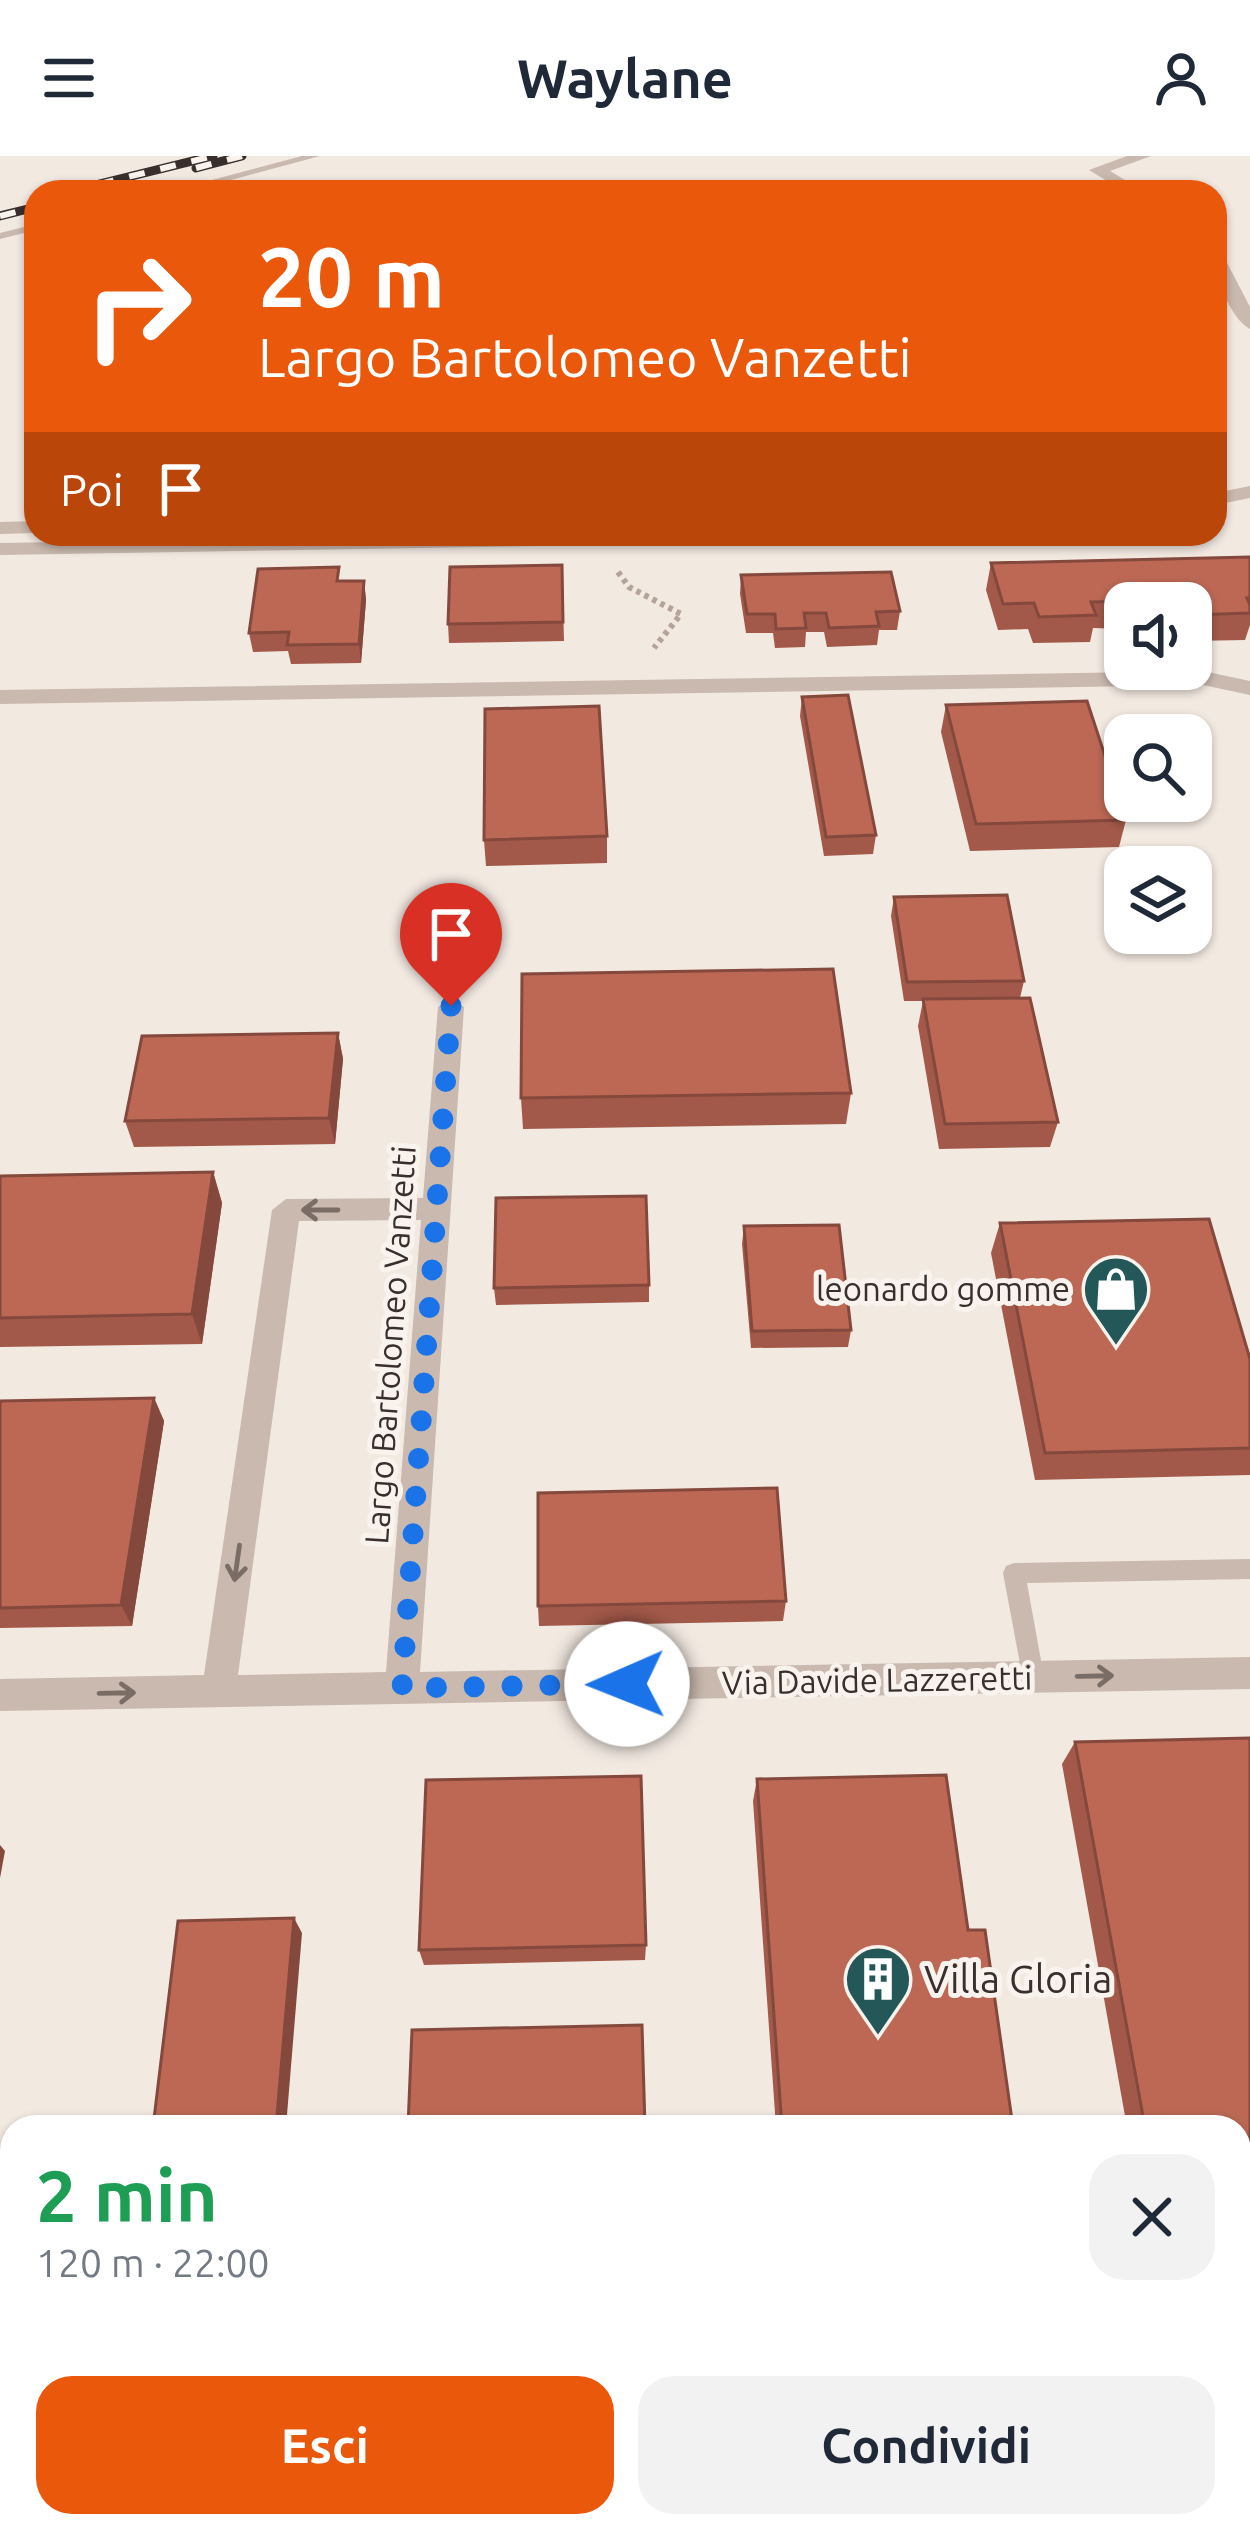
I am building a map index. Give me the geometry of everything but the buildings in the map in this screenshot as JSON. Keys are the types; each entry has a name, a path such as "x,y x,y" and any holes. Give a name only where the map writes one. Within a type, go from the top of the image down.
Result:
{"street":[{"path":"1115,180 1097,170 1143,156"},
{"path":"1227,279 1250,324"},
{"path":"0,549 180,546"},
{"path":"0,697 1203,678 1250,688"},
{"name":"Largo Bartolomeo Vanzetti","path":"402,1688 451,1006"},
{"path":"219,1691 286,1210 436,1209"},
{"name":"Via Davide Lazzeretti","path":"0,1695 1250,1673"}],"lane":[{"path":"220,180 315,156"},
{"path":"1032,1677 1014,1573 1250,1569"}],"path":[{"path":"626,560 618,566 622,582 681,614 676,626 644,658 644,687"}],"railway":[{"path":"116,180 213,156"},
{"path":"196,168 242,156"},
{"path":"0,216 24,210"}],"place":[{"name":"leonardo gomme","path":"1116,1348"},
{"name":"Villa Gloria","path":"878,2038"}],"route":[{"path":"451,1006 402,1688 627,1684"}]}
